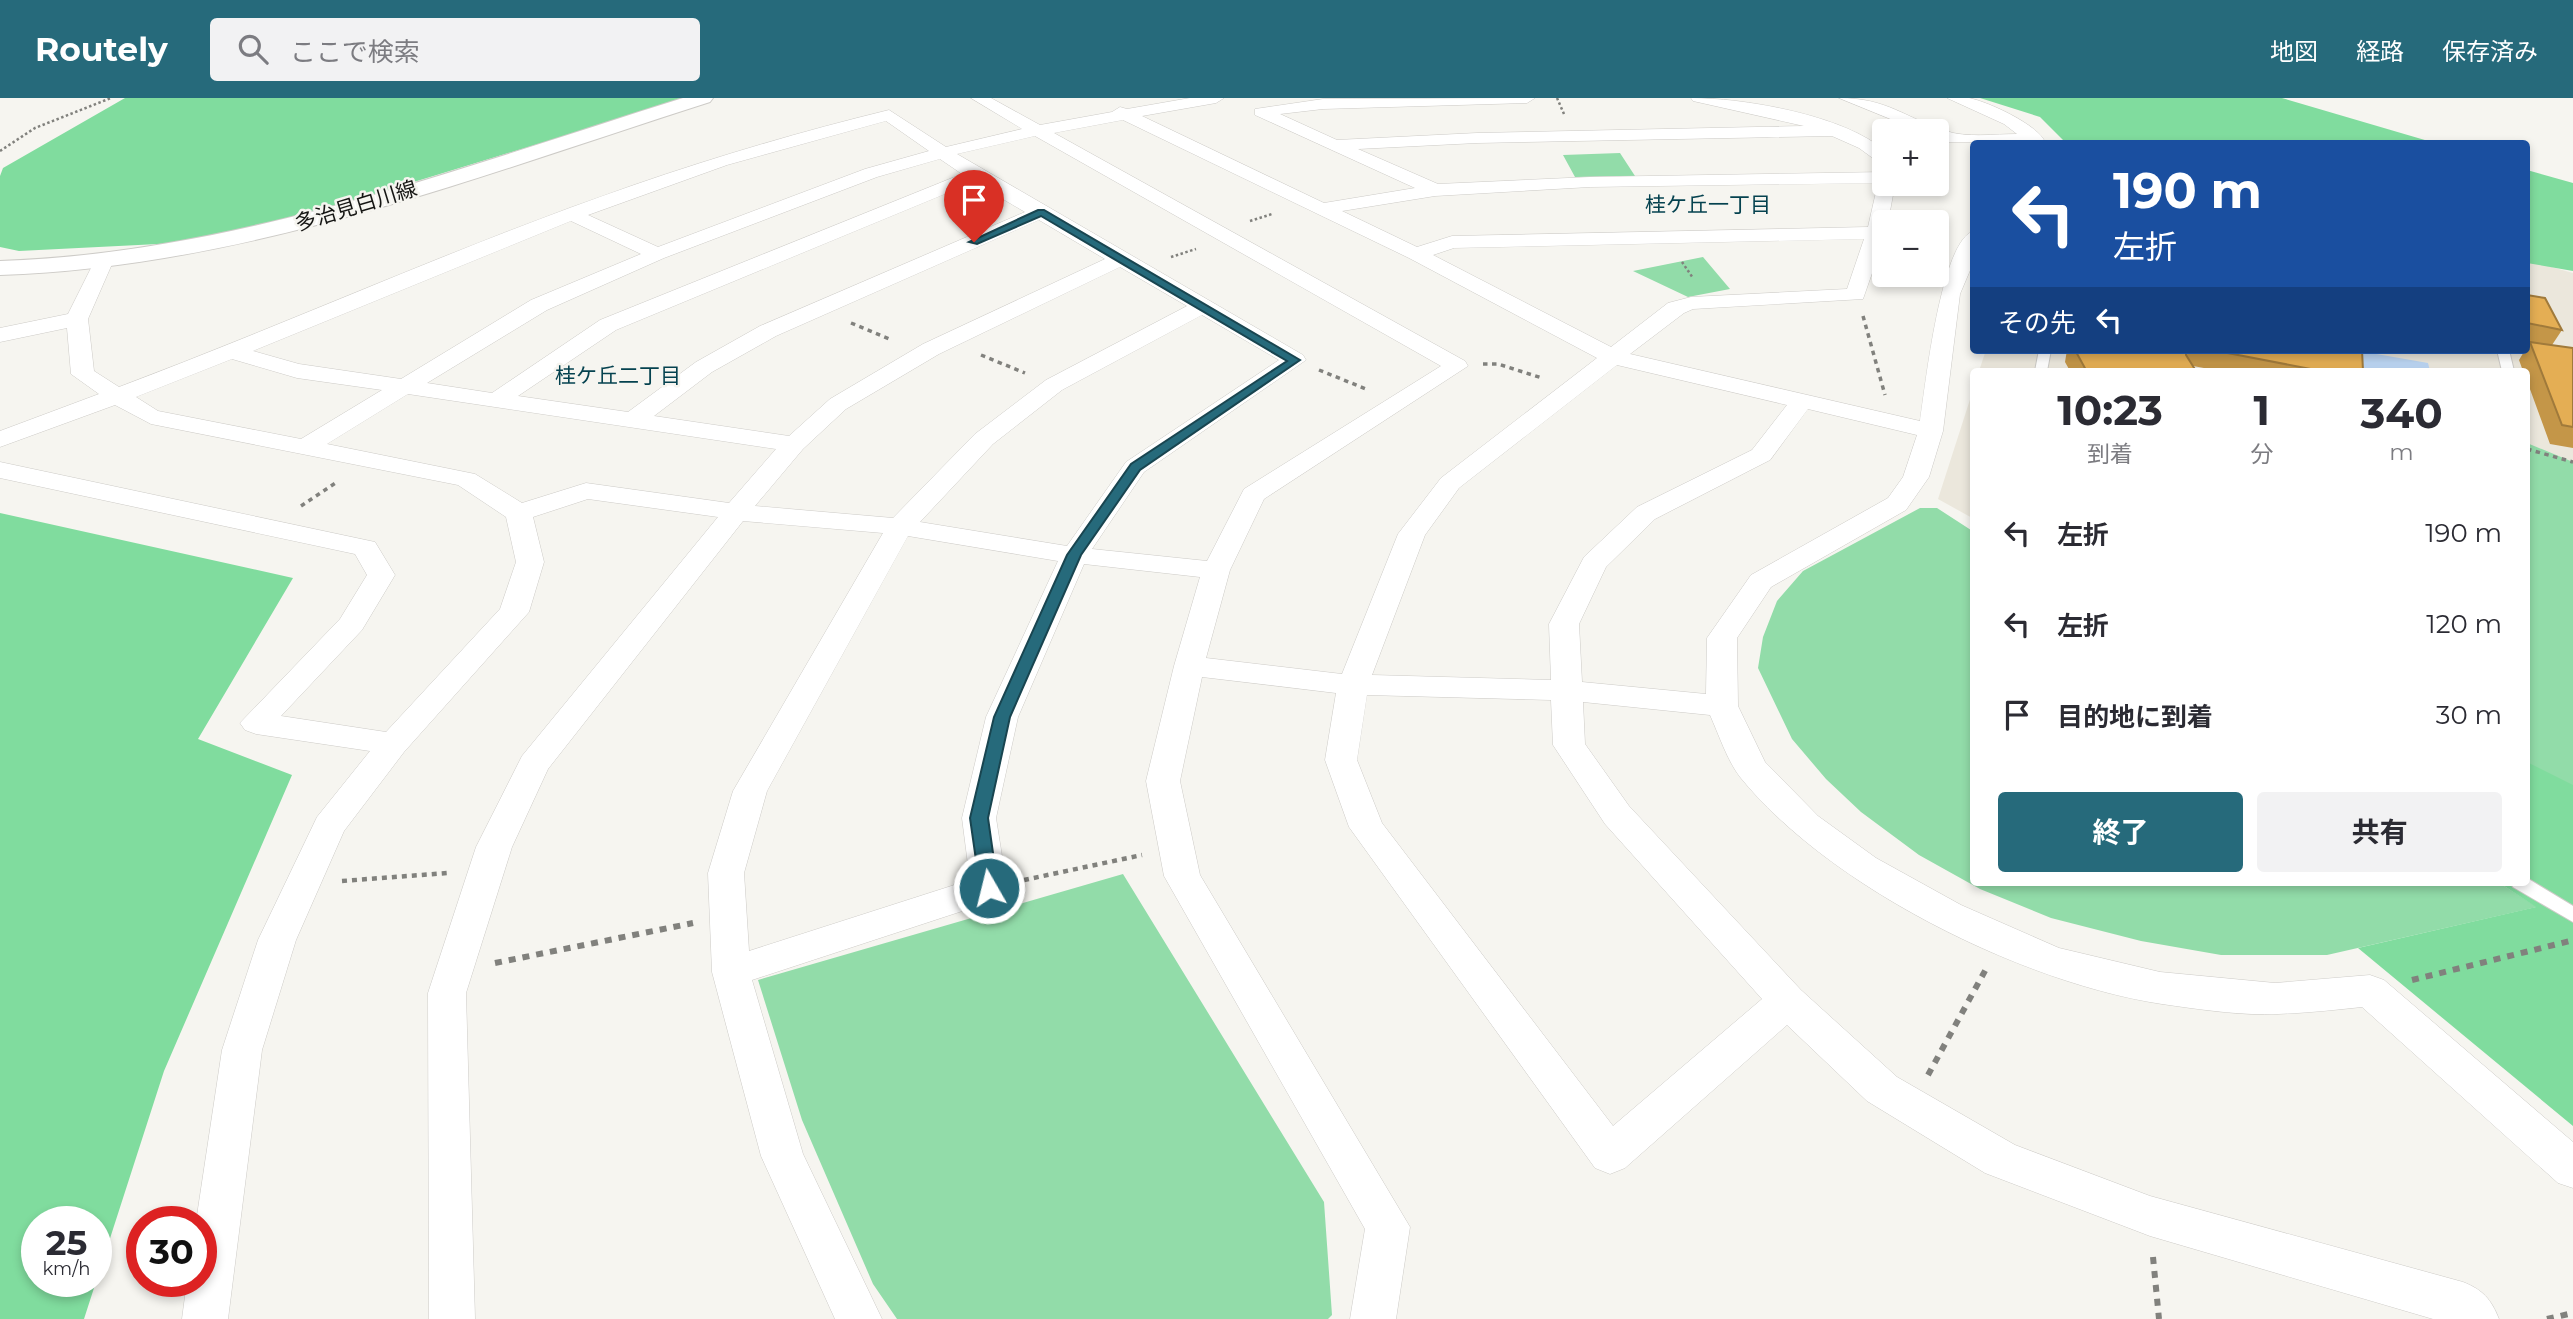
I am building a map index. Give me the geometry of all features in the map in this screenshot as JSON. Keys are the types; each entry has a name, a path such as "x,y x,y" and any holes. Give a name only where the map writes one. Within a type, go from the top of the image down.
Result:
{"main road":[{"name":"多治見白川線","path":"0,268 102,264 189,251 313,221 703,98"}],"street":[{"path":"979,98 1457,366 1253,495 1216,570 1189,666 1163,781 1182,876 1388,1227 1373,1319"},
{"path":"307,446 540,305 657,254 871,173 941,153 1036,131 1216,98"},
{"path":"1435,190 1261,112 1323,104 1527,98"},
{"path":"1699,98 1735,104 1831,131 1866,144 1872,150"},
{"path":"1847,98 1888,110 1907,119"},
{"path":"1955,98 2010,120 2034,140"},
{"path":"1104,104 1416,254 1613,357 1931,431"},
{"path":"0,440 232,352 407,277 572,214 796,137 889,115 975,175 1294,360 1135,467 1074,555 1002,717 979,818 989,888 731,972"},
{"path":"1332,145 1477,138 1831,131"},
{"path":"1949,137 1999,140"},
{"path":"497,400 608,325 975,175"},
{"path":"1313,206 1435,190 1590,182 1872,177"},
{"path":"632,421 704,367 768,331 1041,212"},
{"path":"572,214 657,254"},
{"path":"1416,254 1452,242 1872,233"},
{"path":"1787,1001 1610,1154 1366,827 1341,760 1353,685 1412,534 1450,484 1676,308 1710,302 1856,295 1872,245"},
{"path":"1970,246 1950,294 1931,431 1916,477 1897,504 1760,581 1722,638 1722,706 1751,768 1806,825 1863,867 1948,915 2051,961 2161,988 2275,999 2370,991 2573,1169"},
{"path":"102,264 77,319 83,374 151,417 466,479 519,513 530,562 514,612 393,744 329,826 277,940 242,1050 205,1319"},
{"path":"452,1319 447,993 487,869 534,764 736,512 794,444 838,404 948,341 1128,264"},
{"path":"859,1319 782,1156 731,972 726,873 750,791 900,527 985,439 1054,385 1204,306"},
{"path":"1948,306 1970,310"},
{"path":"0,335 77,319"},
{"path":"232,352 297,371 794,444"},
{"path":"1801,402 1761,455 1646,513 1594,563 1564,624 1569,745 1617,815 1787,1001 1882,1089 1911,1107 2000,1159 2150,1216 2463,1305 2476,1319"},
{"path":"0,470 365,548 381,575 352,624 256,723 393,744"},
{"path":"519,513 586,491 736,512 900,527 1074,555 1216,570"},
{"path":"1189,666 1353,685 1566,690 1722,706"}],"lane":[{"path":"2526,886 2573,915"}],"path":[{"path":"0,151 34,128 111,98"},
{"path":"1128,264 1313,206"},
{"path":"1666,238 1710,302"},
{"path":"1856,295 1893,423"},
{"path":"818,310 925,353"},
{"path":"948,341 1054,385"},
{"path":"1294,360 1399,403"},
{"path":"1457,366 1498,364 1573,387"},
{"path":"2530,450 2573,462"},
{"path":"271,527 370,459"},
{"path":"989,888 1176,848"},
{"path":"302,884 487,869"},
{"path":"455,971 728,916"},
{"path":"1911,1107 2003,939"},
{"path":"2370,991 2573,940"},
{"path":"2150,1216 2159,1319"},
{"path":"2547,1319 2573,1312"}],"shaded area":[{"path":"2530,261 2573,273 2573,848 2530,825 2530,368 1980,368 1985,354 2530,354"},
{"path":"1970,399 1970,517 1938,499"}],"green space":[{"path":"125,98 688,98 306,215 178,243 19,251 0,247 0,176 3,168"},
{"path":"1980,98 2282,98 2425,140 2063,140 2040,117"},
{"path":"1620,153 1635,176 1575,177 1563,155"},
{"path":"2530,171 2573,183 2573,271 2530,264"},
{"path":"1703,257 1730,289 1688,297 1633,271"},
{"path":"2530,444 2573,462 2573,785 2565,787 2530,767"},
{"path":"1920,508 1937,508 1970,529 1970,883 1919,855 1861,812 1826,779 1792,739 1758,668 1763,637 1777,601 1803,571"},
{"path":"0,513 293,578 198,739 292,775 164,1071 112,1232 112,1206 21,1206 21,1297 91,1297 84,1319 0,1319"},
{"path":"2530,764 2573,785 2573,1126 2358,948 2536,907 2504,886 2530,886"},
{"path":"1123,874 1324,1202 1332,1315 1328,1319 897,1319 873,1284 802,1120 758,980"},
{"path":"1975,886 2504,886 2537,907 2327,955 2221,955 2141,941 2051,918"}],"water":[{"path":"2359,354 2376,354 2428,363 2429,368 2361,368"}],"building":[{"path":"2530,296 2545,298 2562,330 2530,324"},
{"path":"2530,342 2573,348 2573,427 2562,425"},
{"path":"2077,354 2186,354 2194,368 2085,368"},
{"path":"2233,354 2362,354 2363,368 2305,368"}],"district":[{"name":"桂ケ丘一丁目","path":"1708,205"},
{"name":"桂ケ丘二丁目","path":"618,376"}],"route":[{"path":"974,242 1041,212 1294,360 1135,467 1074,555 1002,717 979,818 989,888"}]}
